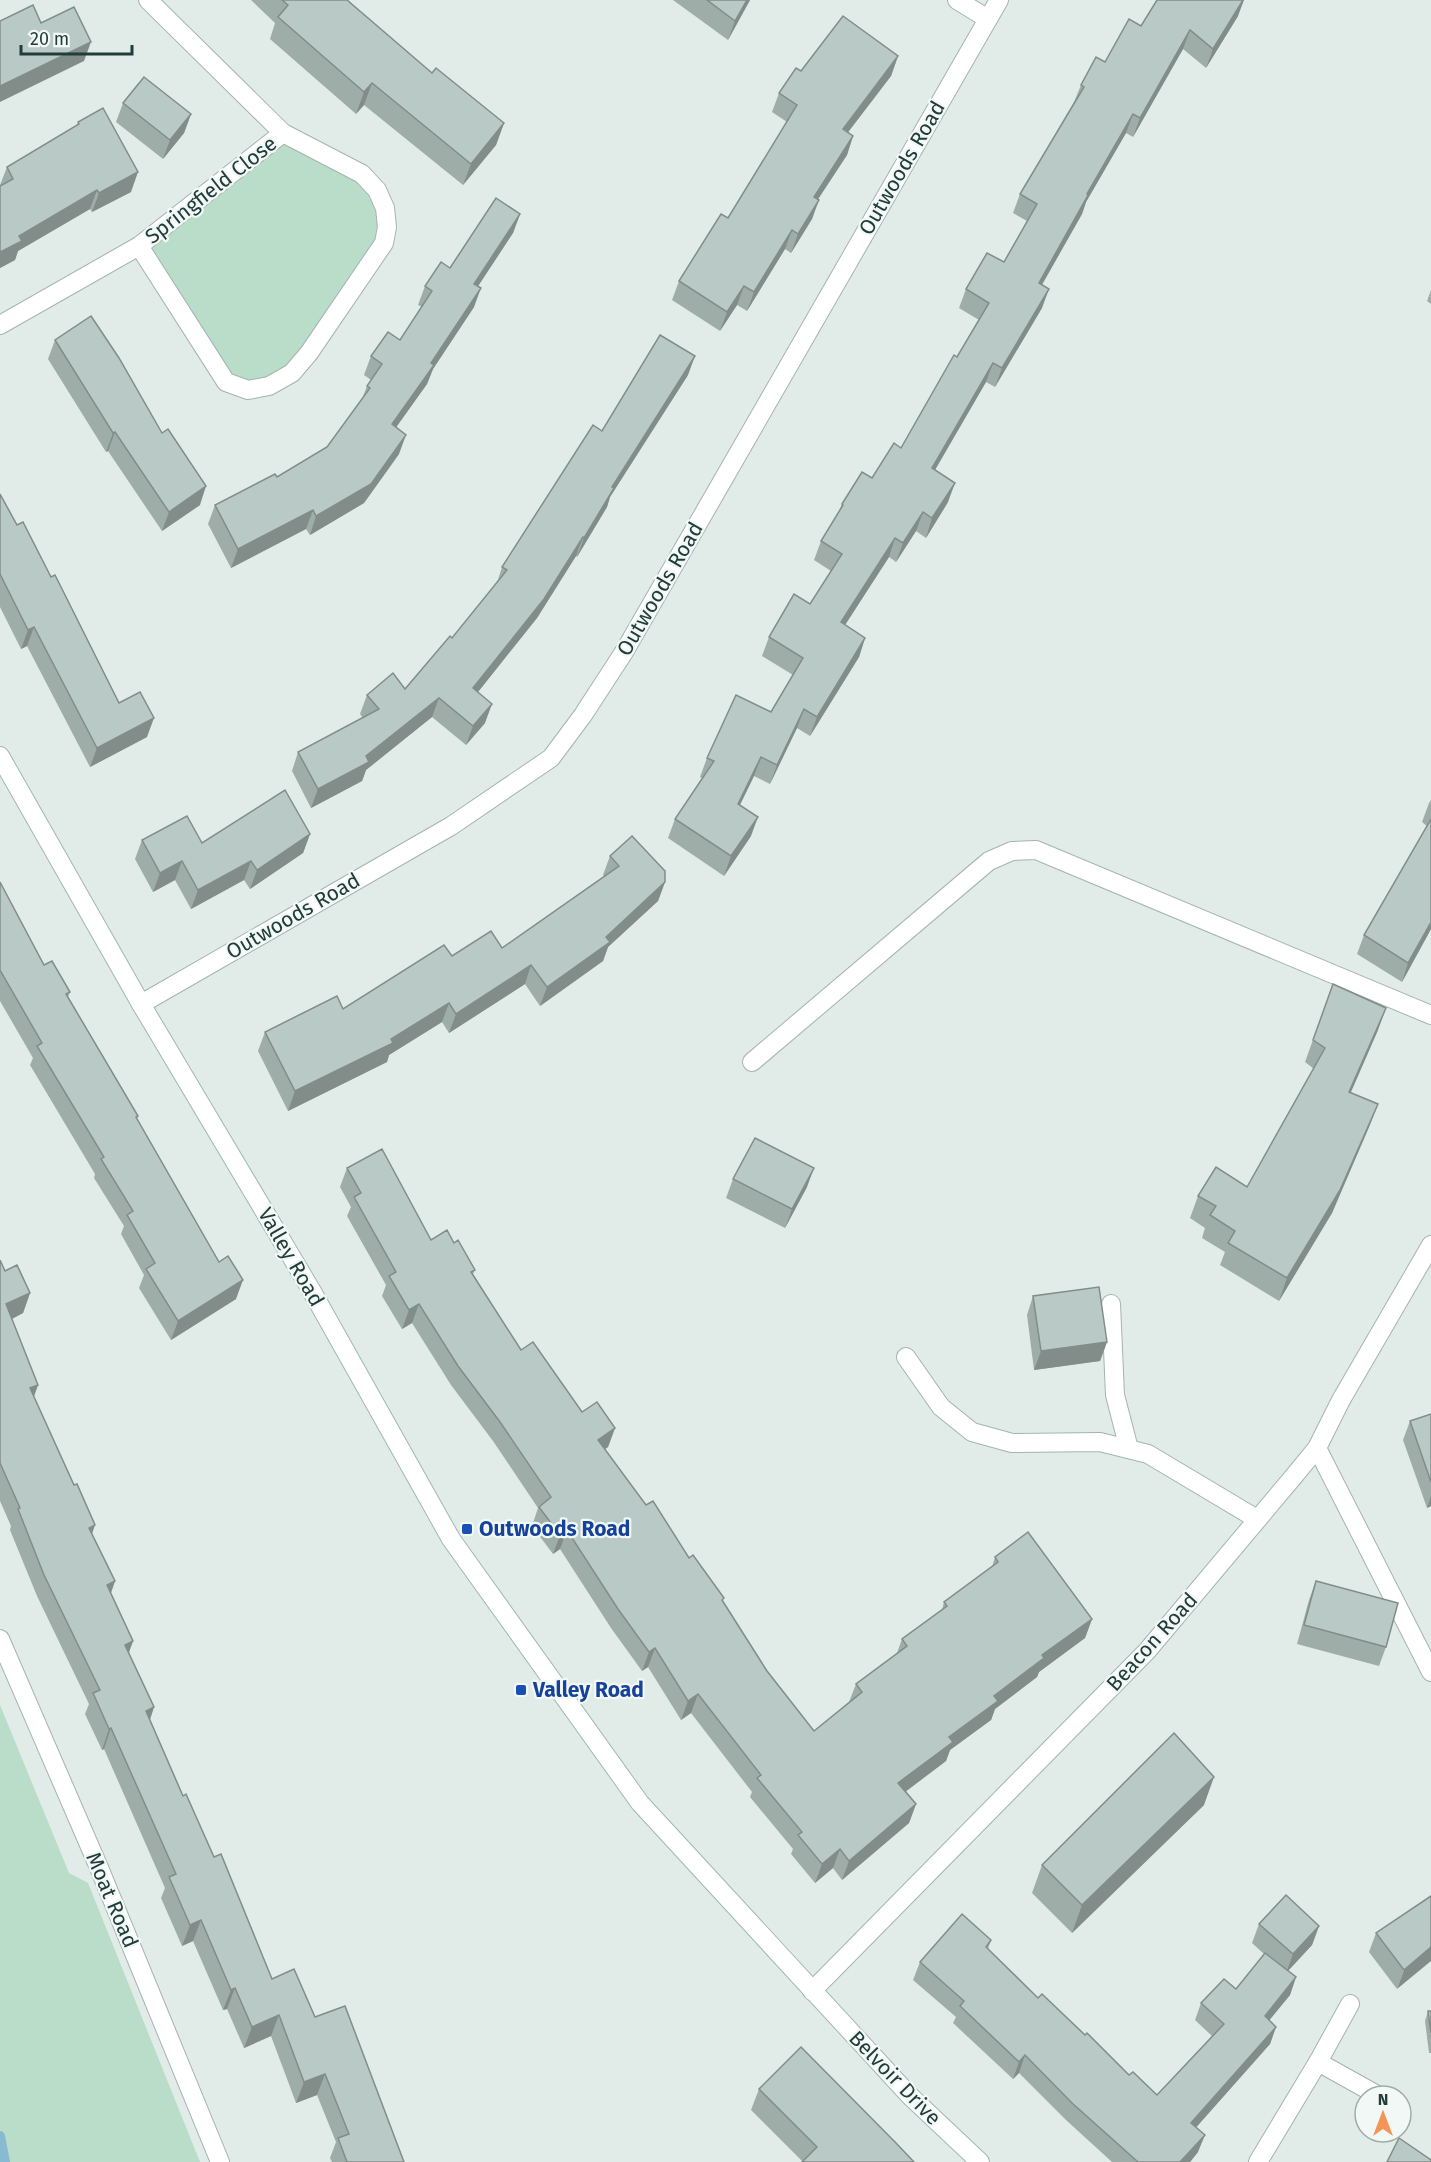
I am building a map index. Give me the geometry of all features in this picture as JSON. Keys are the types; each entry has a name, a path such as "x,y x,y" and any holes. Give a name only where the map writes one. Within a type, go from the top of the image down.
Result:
{"street":[{"name":"Springfield Close","path":"139,246 226,382 248,390 269,386 292,373 309,353 384,243 387,227 385,208 377,190 362,174 283,133 148,0"},
{"path":"957,0 988,19"},
{"name":"Outwoods Road","path":"141,1004 451,826 551,758 584,715 624,652 999,0"},
{"name":"Springfield Close","path":"0,325 139,246 283,133"},
{"name":"Valley Road","path":"0,756 141,1004 310,1288 451,1539 640,1803 813,1991"},
{"path":"752,1062 989,861 1012,851 1036,850 1431,1015"},
{"name":"Beacon Road","path":"813,1991 1147,1652 1317,1448 1341,1400 1431,1245"},
{"path":"1111,1304 1115,1395 1129,1449"},
{"path":"906,1357 941,1407 972,1432 1012,1443 1100,1442 1148,1454 1257,1520"},
{"path":"1317,1448 1431,1672"},
{"name":"Moat Road","path":"0,1639 100,1870 220,2162"},
{"name":"Belvoir Drive","path":"813,1991 910,2096 981,2162"},
{"path":"1258,2162 1350,2004"},
{"path":"1318,2062 1357,2084"}],"green space":[{"path":"283,133 362,174 387,227 309,353 269,386 226,382 139,246"},
{"path":"0,1705 69,1873 88,1883 200,2162 0,2162"}],"building":[{"path":"282,0 347,0 432,73 436,68 504,123 471,164 372,83 364,92 278,17 288,5"},
{"path":"707,0 747,0 735,21"},
{"path":"1157,0 1243,0 1213,49 1190,30 1140,118 1133,114 1039,283 1049,289 1002,368 993,363 932,468 955,483 932,518 923,512 903,543 895,538 841,622 865,638 817,717 804,709 777,765 761,757 738,804 758,817 731,856 675,819 714,761 707,758 736,695 771,712 803,658 769,637 794,594 810,604 842,554 821,541 862,472 872,478 894,443 901,448 954,355 957,357 989,303 966,289 987,253 1004,262 1037,204 1020,194 1084,87 1081,85 1096,57 1105,62 1129,19 1141,26"},
{"path":"33,5 41,23 74,7 91,42 0,86 0,21"},
{"path":"843,16 898,56 843,129 853,136 814,197 819,200 798,234 792,230 754,292 744,286 727,312 679,281 721,214 728,218 797,105 779,93 796,68 801,71"},
{"path":"144,77 191,114 170,140 123,103"},
{"path":"103,108 138,172 99,193 97,190 19,236 22,241 0,252 0,186 13,179 7,167"},
{"path":"496,198 520,214 474,284 481,288 431,363 434,365 392,424 406,435 371,484 316,516 313,510 238,549 215,505 275,474 277,477 327,447 370,388 367,386 382,364 371,356 388,332 400,340 432,291 425,286 441,262 450,268"},
{"path":"91,316 119,358 162,433 168,429 206,486 169,512 115,432 113,433 55,340"},
{"path":"660,335 695,356 544,599 473,688 492,704 473,726 439,698 366,756 369,762 318,789 298,752 379,709 367,695 393,673 405,689 450,636 452,638 507,570 502,567 593,425 602,431"},
{"path":"0,494 17,525 23,522 51,577 55,575 119,703 140,692 154,718 97,748 34,627 28,630 0,574"},
{"path":"285,790 310,834 257,870 251,861 198,890 182,861 160,873 142,840 187,816 202,843"},
{"path":"1431,819 1431,922 1408,963 1364,935"},
{"path":"632,836 665,871 665,882 606,937 610,942 547,987 531,965 456,1014 449,1003 391,1039 393,1043 295,1091 265,1032 337,996 343,1009 444,945 452,956 491,931 502,948 619,866 610,856"},
{"path":"0,882 44,965 52,961 70,992 66,994 138,1116 136,1117 219,1262 228,1256 243,1280 178,1321 146,1269 155,1263 127,1215 133,1211 101,1159 104,1157 37,1046 42,1043 0,970"},
{"path":"1333,984 1386,1008 1349,1092 1378,1104 1340,1190 1287,1278 1228,1243 1235,1231 1210,1215 1216,1206 1198,1196 1216,1167 1247,1187 1325,1048 1313,1040"},
{"path":"755,1138 814,1168 792,1209 733,1179"},
{"path":"382,1149 431,1240 447,1230 454,1243 458,1240 475,1270 471,1272 521,1350 533,1342 582,1412 597,1402 615,1428 598,1440 646,1505 653,1501 689,1558 693,1555 724,1598 722,1600 767,1671 814,1731 862,1692 856,1684 907,1646 902,1639 947,1606 944,1602 998,1562 995,1557 1028,1532 1092,1619 1042,1655 1044,1658 994,1696 998,1701 949,1737 953,1742 898,1783 916,1804 849,1861 840,1849 822,1864 798,1835 802,1832 757,1778 761,1775 698,1694 688,1701 655,1648 649,1652 618,1609 567,1530 560,1535 539,1507 551,1497 500,1422 458,1366 419,1304 409,1310 389,1276 396,1272 354,1197 361,1193 347,1168"},
{"path":"0,1260 5,1271 17,1265 30,1293 6,1304 38,1385 30,1388 74,1485 77,1484 95,1525 89,1528 115,1581 107,1585 133,1641 125,1645 154,1707 146,1711 183,1796 186,1794 214,1857 221,1854 272,1979 294,1969 315,2017 345,2006 404,2162 347,2162 338,2138 349,2134 325,2074 304,2082 279,2015 252,2027 235,1988 231,1990 201,1920 190,1925 169,1877 176,1874 93,1693 100,1690 44,1575 18,1509 20,1508 0,1463"},
{"path":"1099,1287 1107,1342 1041,1351 1033,1296"},
{"path":"1431,1414 1431,1482 1410,1421"},
{"path":"1316,1581 1398,1603 1386,1647 1304,1625"},
{"path":"1174,1733 1214,1777 1082,1905 1042,1865"},
{"path":"1286,1895 1319,1926 1293,1954 1259,1924"},
{"path":"1431,1896 1431,1947 1404,1970 1376,1933"},
{"path":"962,1914 991,1940 986,1947 1038,1998 1042,1994 1085,2035 1087,2033 1129,2075 1133,2072 1157,2095 1224,2024 1201,2003 1224,1979 1236,1989 1265,1953 1296,1977 1265,2016 1276,2027 1191,2123 1205,2135 1180,2162 1138,2162 1072,2103 1025,2055 1019,2062 960,2006 964,2001 920,1962"},
{"path":"1428,2011 1431,2011 1431,2033"},
{"path":"801,2047 914,2162 802,2162 817,2147 759,2089"},
{"path":"1396,2144 1408,2144 1431,2160 1431,2162 1387,2162"}],"waterway":[{"path":"0,2136 5,2162"}],"place":[{"name":"Outwoods Road","path":"467,1529"},
{"name":"Valley Road","path":"521,1690"}]}
